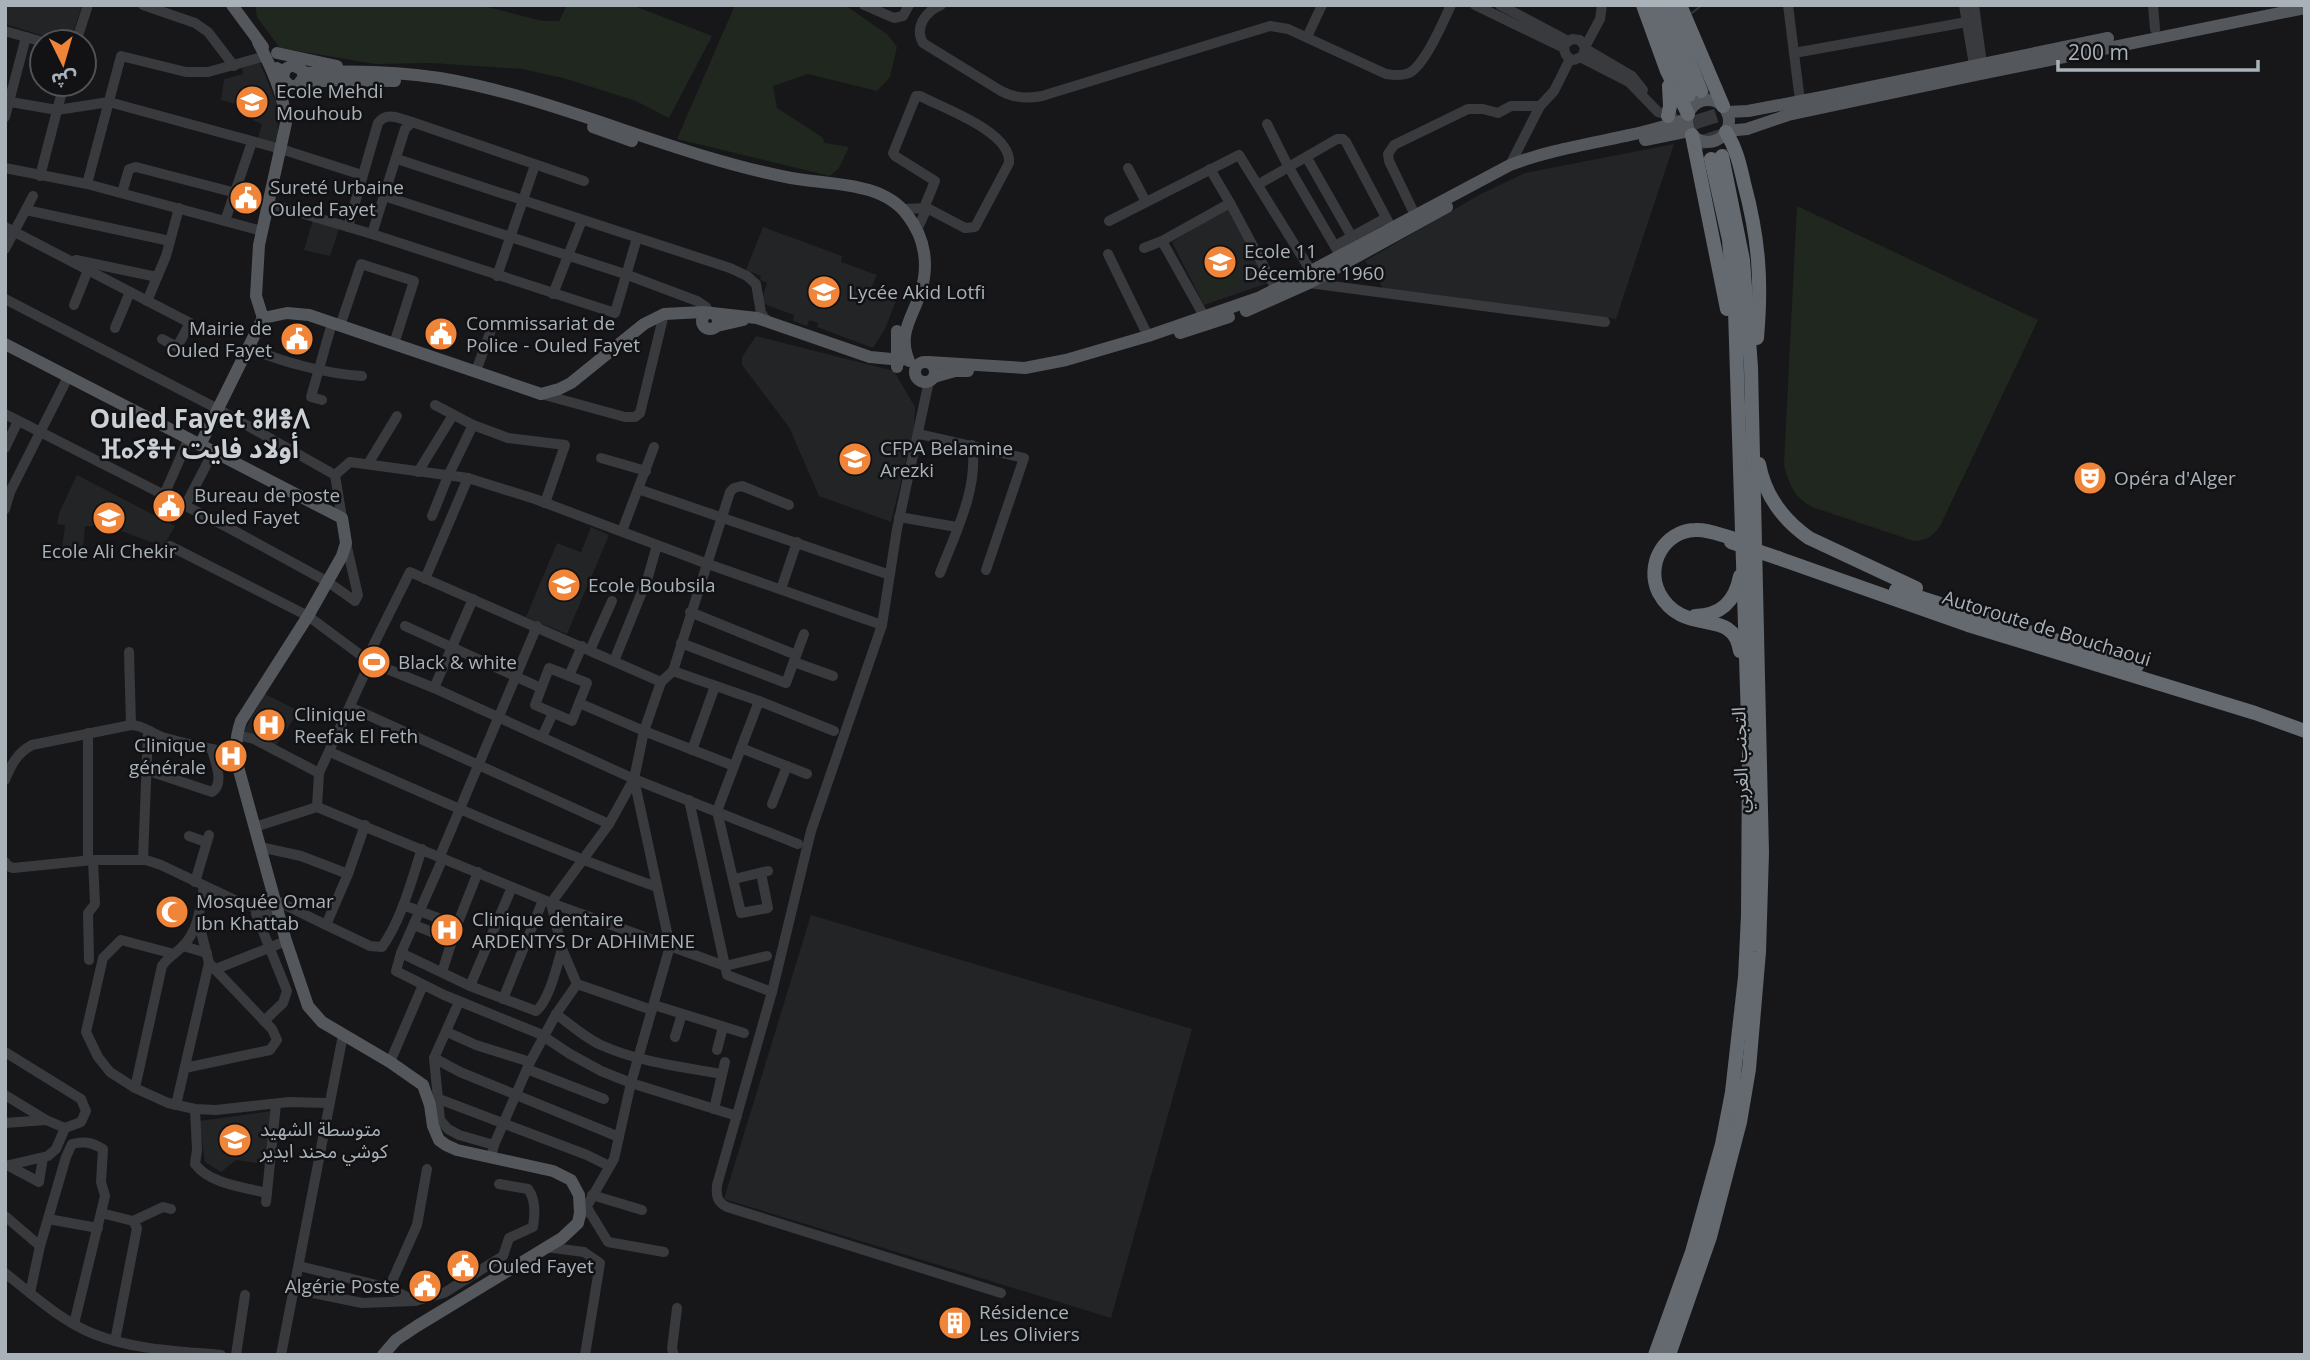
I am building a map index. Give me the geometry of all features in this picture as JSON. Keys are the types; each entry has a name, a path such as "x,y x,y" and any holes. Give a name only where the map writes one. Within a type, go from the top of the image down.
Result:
{"highway":[{"path":"1643,5 1689,123 1744,368"},
{"path":"1655,5 1695,93 1667,5"},
{"path":"1680,5 1725,109"},
{"path":"1667,71 1670,102 1668,116"},
{"path":"1726,132 1733,143 1754,218 1759,252 1760,307 1757,339 1744,368"},
{"name":"التجنب الغربي","path":"1669,1355 1710,1237 1740,1122 1749,1069 1757,982 1762,853 1752,400 1744,368 1717,158"},
{"name":"التجنب الغربي","path":"1655,1355 1692,1252 1722,1144 1732,1092 1745,977 1748,915 1747,722 1735,539 1744,368"},
{"path":"1752,400 1762,478 1773,504 1796,529 1873,569 2002,623"},
{"path":"1747,722 1740,648 1734,632 1723,626 1693,621 1676,613 1659,592 1654,573 1662,547 1677,534 1696,530 1735,539 1779,555"},
{"path":"1689,535 1735,539 1740,578 1731,601 1717,613 1705,615 1695,615 1677,608 1662,589 1659,580 1660,562 1667,549 1689,535"},
{"name":"Autoroute de Bouchaoui","path":"1779,555 2305,720"},
{"name":"Autoroute de Bouchaoui","path":"1779,555 1968,625 2255,713 2305,731"},
{"path":"1674,1355 1678,1331"}],"main road":[{"path":"232,5 290,86 302,80 368,71"},
{"path":"242,5 271,54 284,106"},
{"path":"1725,109 1729,125 1722,137 1710,142 1697,139 1689,123 1696,103 1703,100 1717,102 1725,109 1742,112 2277,5"},
{"path":"1726,132 1747,129 1788,115 2305,8"},
{"path":"258,42 271,54 291,66 300,68 302,80 284,106"},
{"path":"271,54 326,65 443,79 518,95 703,156 789,178 866,190 891,199 917,230 926,263 921,292 904,332 904,346 910,362"},
{"path":"195,442 218,409 263,318 256,296 262,231 286,122 283,77 285,69 291,66"},
{"path":"302,80 400,81 455,89 544,111 713,168 879,203 900,219 917,252 914,290 897,331 875,358"},
{"path":"263,318 287,313 309,316 541,394 571,383 644,324 668,315 703,312 744,315 875,358 1025,368 1066,360 1148,336 1310,277 1338,251 1389,222 1415,215 1510,165 1535,155 1689,123"},
{"path":"925,379 959,370 1025,374 1107,356 1266,303 1310,277 1523,167 1689,123"},
{"path":"1738,160 1740,144 1747,129"},
{"path":"710,313 718,318 711,327"},
{"path":"668,315 711,327 742,320 768,322"},
{"path":"897,331 914,370 925,379"},
{"path":"5,344 342,518 346,543 342,556 241,721 235,753 286,941 308,1006 322,1023 423,1084 439,1140 457,1150 492,1152 553,1171 571,1180 581,1205 578,1223 562,1238 396,1340 383,1355"},
{"path":"910,362 935,369 925,379"},
{"path":"392,1355 396,1340"}],"street":[{"path":"81,28 88,5"},
{"path":"142,5 195,23 208,32 234,65"},
{"path":"864,5 894,18 903,16 909,5"},
{"path":"941,5 931,9 924,20 920,30 923,43 1001,91 1026,98 1042,96 1261,28 1277,26 1386,74 1401,75 1409,73 1420,62 1451,5"},
{"path":"1307,37 1322,5"},
{"path":"1475,5 1569,43 1583,43 1584,51"},
{"path":"1500,5 1569,43"},
{"path":"1570,59 1565,55 1569,43 1589,29 1601,5"},
{"path":"1510,165 1540,106 1554,90 1570,59 1584,51 1600,19 1601,5"},
{"path":"1788,5 1800,101"},
{"path":"1964,5 1978,65"},
{"path":"1973,5 1978,65"},
{"path":"2153,5 2155,29"},
{"path":"1794,53 1967,22"},
{"path":"5,31 26,37 7,101 5,117"},
{"path":"1584,51 1632,76 1658,112 1689,123"},
{"path":"87,184 121,56 186,72 208,72 271,54"},
{"path":"902,209 926,208 965,228 975,228 1009,163 1006,146 985,128 916,96 893,153 935,181 926,208 917,230"},
{"path":"40,176 60,98"},
{"path":"7,101 57,110 109,102 281,149 362,175"},
{"path":"1415,215 1389,161 1388,154 1394,145 1468,108 1498,113 1511,106 1540,106"},
{"path":"348,227 380,120 391,116 584,181"},
{"path":"372,234 405,128 412,122"},
{"path":"1259,184 1288,166 1307,158 1337,139 1345,140 1389,222 1352,237 1338,251 1288,166 1267,124"},
{"path":"225,221 252,142"},
{"path":"1109,221 1239,155 1259,184 1310,277 1605,322"},
{"path":"1307,158 1352,237"},
{"path":"397,159 747,276 756,284 761,313 768,322"},
{"path":"497,276 535,164"},
{"path":"122,193 129,169 136,166 236,193"},
{"path":"5,168 87,184 262,231"},
{"path":"1128,168 1146,202"},
{"path":"1210,169 1276,289"},
{"path":"5,249 10,230 33,196"},
{"path":"384,196 625,274 697,301 710,313"},
{"path":"267,202 615,313 637,238"},
{"path":"1144,248 1162,241 1230,203"},
{"path":"147,301 170,241 179,208"},
{"path":"26,210 170,241"},
{"path":"553,294 582,220"},
{"path":"10,230 190,323 177,347 162,339"},
{"path":"1162,241 1204,316"},
{"path":"1108,254 1148,336"},
{"path":"62,257 157,277"},
{"path":"322,400 312,397 319,368 361,264 414,281 394,345"},
{"path":"74,305 88,270"},
{"path":"116,328 130,292"},
{"path":"5,299 218,409 335,475"},
{"path":"541,394 625,417 635,417 640,413 668,315"},
{"path":"476,372 491,330"},
{"path":"250,348 270,357 319,368 336,375 362,376"},
{"path":"5,509 10,492 68,377"},
{"path":"925,379 926,401 899,517 882,625 811,831 772,992 716,1185 716,1194 719,1203 727,1207 1001,1293"},
{"path":"435,405 473,425 508,438 565,445 545,503"},
{"path":"5,414 185,506 357,600 346,543"},
{"path":"418,472 453,415"},
{"path":"368,464 397,416"},
{"path":"5,449 19,421"},
{"path":"432,516 448,475 473,425"},
{"path":"919,434 1024,458 986,570"},
{"path":"164,495 195,442"},
{"path":"940,573 969,489 972,445"},
{"path":"621,531 654,447"},
{"path":"185,506 213,452"},
{"path":"601,458 646,471"},
{"path":"335,475 350,462 468,478 545,503 882,625"},
{"path":"335,475 342,518"},
{"path":"425,579 468,478"},
{"path":"503,999 547,901 609,824 634,779 644,732 661,682 673,671 705,563 730,492 736,486 743,486 789,505"},
{"path":"638,489 890,575"},
{"path":"899,517 957,527"},
{"path":"781,589 797,542"},
{"path":"614,661 648,577 657,545"},
{"path":"170,546 307,616 370,662 434,688 634,779 799,844"},
{"path":"317,807 319,773 370,662 370,652 410,572 661,682"},
{"path":"434,688 473,599"},
{"path":"569,676 612,601"},
{"path":"690,612 833,676"},
{"path":"405,626 541,688"},
{"path":"537,626 401,953 396,971 459,1002 545,1036 586,1063 631,1083 737,1116"},
{"path":"681,643 786,683 804,634"},
{"path":"129,652 131,725"},
{"path":"549,668 569,676 587,684 572,721 535,705 549,668"},
{"path":"673,671 834,731"},
{"path":"692,750 715,686"},
{"path":"734,879 764,872 768,908 741,913 717,811 759,701"},
{"path":"579,703 644,732 734,766"},
{"path":"350,708 609,824"},
{"path":"542,737 553,713"},
{"path":"5,780 23,750 43,743 131,725 141,725 148,731 235,753"},
{"path":"143,860 148,731"},
{"path":"88,733 90,860 95,904 83,923 89,960"},
{"path":"237,734 319,773"},
{"path":"741,748 807,774"},
{"path":"146,770 212,792 218,789 219,783 212,749"},
{"path":"330,752 581,860 657,887"},
{"path":"772,804 787,766"},
{"path":"578,1223 614,1158 631,1083 670,946 634,779"},
{"path":"689,800 727,975 772,992"},
{"path":"255,827 317,807 547,901 724,966 766,956"},
{"path":"326,925 365,825"},
{"path":"176,1105 211,962 198,920 199,884 207,839 189,836"},
{"path":"260,847 300,856 348,874"},
{"path":"275,900 370,946 382,947 402,905 422,849"},
{"path":"7,868 90,860 143,860 161,865 199,884 279,916"},
{"path":"442,972 478,872"},
{"path":"470,986 512,887"},
{"path":"547,901 562,949 577,984 744,1033"},
{"path":"402,905 457,925"},
{"path":"256,914 286,987 281,1007 264,1021"},
{"path":"135,1088 162,966 183,946 198,920"},
{"path":"414,925 452,940"},
{"path":"174,954 121,940 103,958 86,1032 98,1057 110,1072 135,1088 176,1105 195,1109 328,1103"},
{"path":"211,962 286,941"},
{"path":"183,946 211,962 276,1034 277,1040 270,1050 184,1068"},
{"path":"401,953 470,986 536,1011 551,985 562,949"},
{"path":"459,1002 434,1058 440,1120 448,1129 492,1152 528,1066 556,1014 577,984"},
{"path":"390,1062 423,985"},
{"path":"556,1014 597,1044 639,1058 722,1074"},
{"path":"675,1037 682,1014"},
{"path":"717,1050 723,1027"},
{"path":"447,1032 604,1100"},
{"path":"281,1355 343,1035"},
{"path":"5,1052 81,1099 86,1111 81,1122 65,1128 46,1120 5,1095"},
{"path":"434,1058 460,1072 618,1137"},
{"path":"714,1109 725,1062"},
{"path":"439,1099 587,1155 609,1166"},
{"path":"195,1109 195,1164 202,1173 266,1198 276,1104"},
{"path":"5,1123 46,1120"},
{"path":"7,1166 53,1153 65,1128"},
{"path":"30,1293 40,1246 72,1144 83,1141 103,1149 101,1182 105,1196 75,1324"},
{"path":"7,1166 39,1182 43,1158"},
{"path":"389,1288 417,1225 427,1169"},
{"path":"294,1289 362,1303 415,1301 443,1293 503,1256 509,1238 533,1227 533,1196 528,1189 499,1184"},
{"path":"592,1195 642,1210"},
{"path":"586,1206 608,1242 664,1252"},
{"path":"101,1213 132,1220 163,1207 171,1209"},
{"path":"5,1216 40,1246"},
{"path":"48,1219 98,1228"},
{"path":"115,1342 137,1228 132,1220"},
{"path":"546,1247 584,1252 598,1259 600,1263 586,1355"},
{"path":"299,1266 389,1288 415,1301"},
{"path":"5,1273 92,1334 115,1342 222,1355"},
{"path":"236,1355 245,1295"},
{"path":"674,1355 671,1349 677,1308"}],"shaded area":[{"path":"5,5 82,5 75,28 28,28 28,31 5,24"},
{"path":"255,5 480,5 542,21 559,21 567,5 632,5 712,36 669,118 636,101 563,78 522,69 432,63 375,64 280,48 257,17"},
{"path":"735,5 845,5 888,35 897,47 890,77 877,91 808,74 773,86 777,108 822,137 825,143 849,147 839,168 830,176 677,139"},
{"name":"Ecole Mehdi Mouhoub","path":"260,63 277,104 278,132 275,143 258,138 262,124 253,120 250,108 221,100 224,79 243,74 242,68"},
{"path":"1674,144 1616,319 1383,288 1365,261 1481,194 1525,173"},
{"name":"Ecole 11 Décembre 1960","path":"1231,206 1268,283 1204,305 1172,242"},
{"path":"1797,206 2038,320 1940,526 1926,539 1914,541 1812,507 1796,494 1788,479 1784,465"},
{"path":"313,220 339,229 330,256 304,250"},
{"name":"Lycée Akid Lotfi","path":"763,227 842,256 841,262 877,275 872,286 897,298 885,329 873,348 817,327 818,323 809,320 807,326 793,321 794,315 761,303 767,283 760,280 761,276 746,270"},
{"path":"1229,263 1240,283 1205,302 1194,281"},
{"name":"CFPA Belamine Arezki","path":"756,336 894,371 915,407 914,428 891,522 819,496 789,427 742,365 742,357"},
{"name":"Ecole Ali Chekir","path":"77,475 175,526 163,547 104,524 85,526 83,550 62,549 65,525 57,524 59,513"},
{"name":"Ecole Boubsila","path":"591,527 609,535 567,634 526,617 557,543 581,552"},
{"name":"Clinique Reefak El Feth","path":"265,694 299,711 275,747 244,731"},
{"path":"811,915 1192,1029 1111,1318 724,1199"},
{"name":"متوسطة الشهيد كوشي محند ايدير","path":"272,1111 266,1164 236,1160 221,1172 205,1162 199,1121"}],"waterway":[{"path":"1692,13 1702,5"}],"tunnel":[{"path":"1701,91 1722,156"},
{"path":"1689,95 1711,159"}],"place":[{"name":"Ecole Mehdi Mouhoub","path":"252,102"},
{"name":"Sureté Urbaine Ouled Fayet","path":"246,198"},
{"name":"Ecole 11 Décembre 1960","path":"1220,262"},
{"name":"Lycée Akid Lotfi","path":"824,292"},
{"name":"Commissariat de Police - Ouled Fayet","path":"441,334"},
{"name":"Mairie de Ouled Fayet","path":"297,339"},
{"name":"CFPA Belamine Arezki","path":"855,459"},
{"name":"Opéra d'Alger","path":"2090,478"},
{"name":"Bureau de poste Ouled Fayet","path":"169,506"},
{"name":"Ecole Ali Chekir","path":"109,518"},
{"name":"Ecole Boubsila","path":"564,585"},
{"name":"Black & white","path":"374,662"},
{"name":"Clinique Reefak El Feth","path":"269,725"},
{"name":"Clinique générale","path":"231,756"},
{"name":"Mosquée Omar Ibn Khattab","path":"172,912"},
{"name":"Clinique dentaire ARDENTYS Dr ADHIMENE","path":"447,930"},
{"name":"متوسطة الشهيد كوشي محند ايدير","path":"235,1140"},
{"name":"Ouled Fayet","path":"463,1266"},
{"name":"Algérie Poste","path":"425,1286"},
{"name":"Résidence Les Oliviers","path":"955,1323"}],"district":[{"name":"Ouled Fayet ⵓⵍⴻⴷ ⴼⴰⵢⴻⵜ أولاد فايت","path":"200,434"}]}
